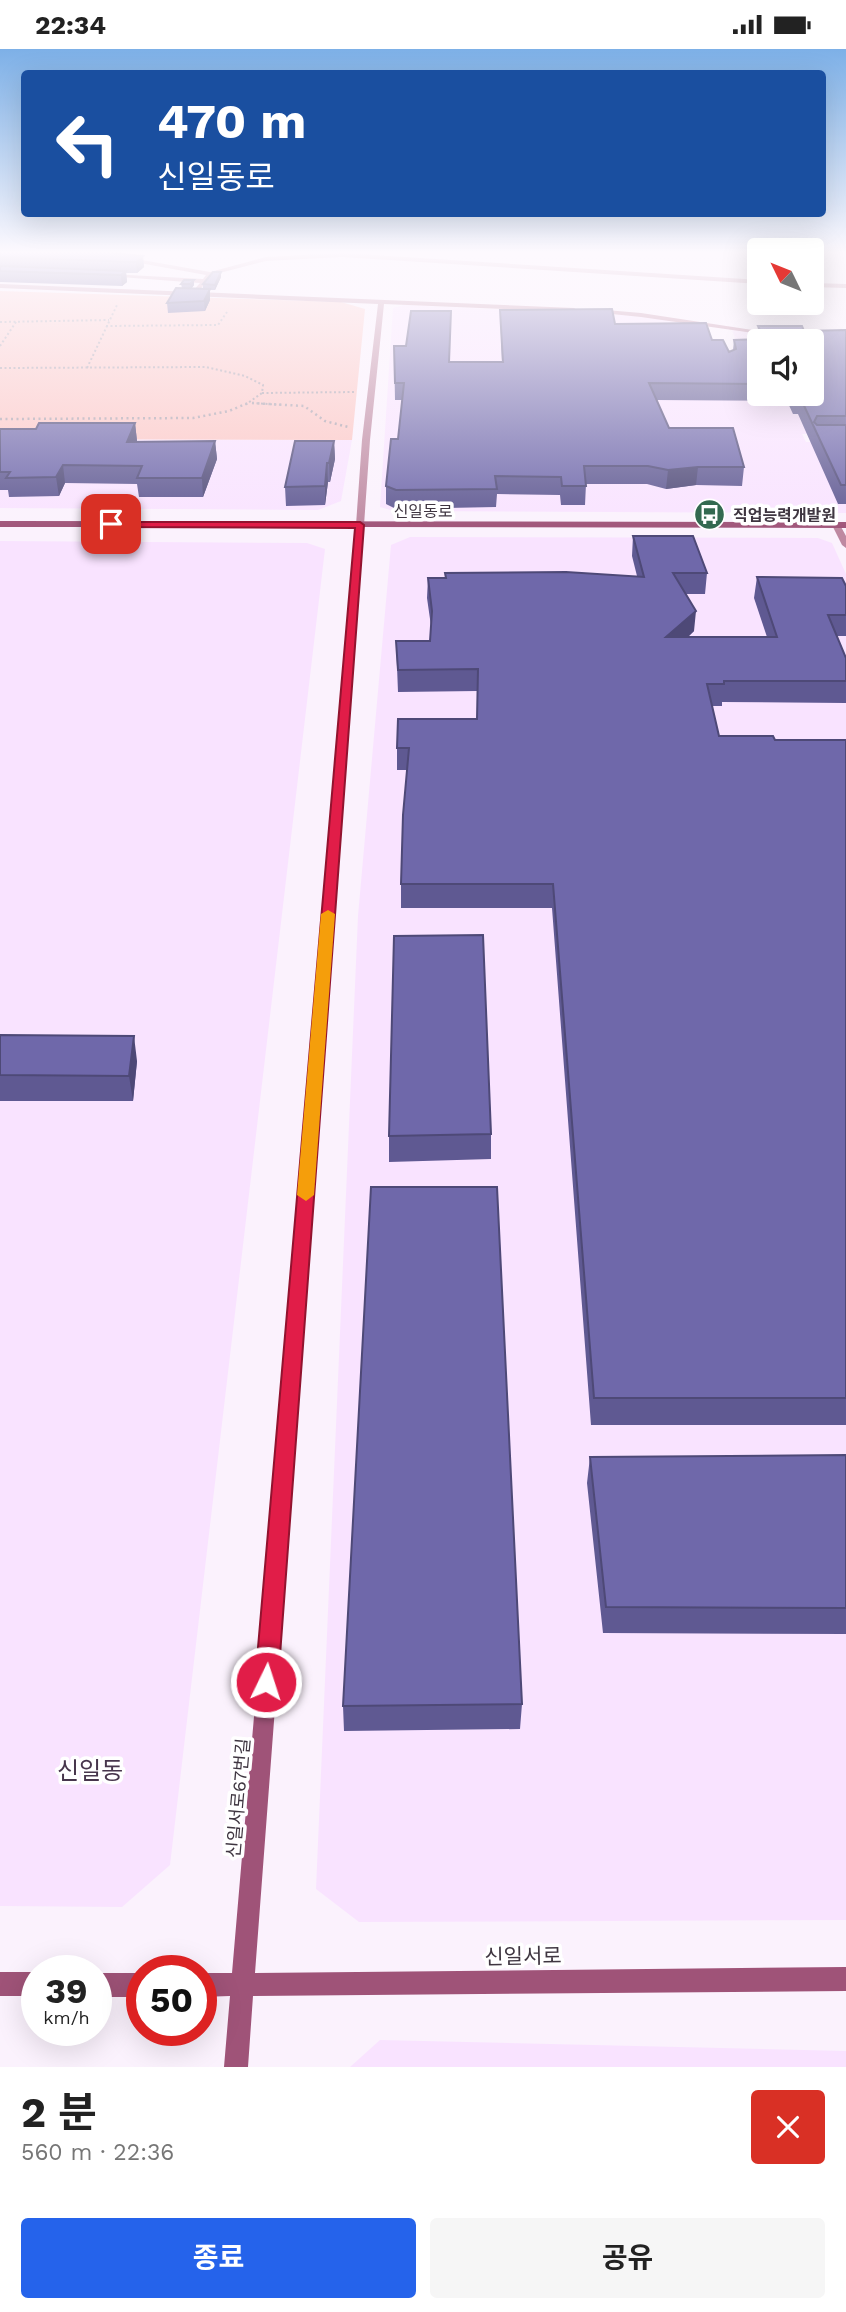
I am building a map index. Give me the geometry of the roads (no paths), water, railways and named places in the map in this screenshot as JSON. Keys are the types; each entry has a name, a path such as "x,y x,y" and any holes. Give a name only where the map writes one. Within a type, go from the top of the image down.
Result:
{"main road":[{"name":"신일동로","path":"0,524 841,525"},
{"name":"신일서로67번길","path":"236,2067 360,525"},
{"name":"신일서로","path":"217,1985 846,1979"},
{"path":"0,1984 21,1984"}],"street":[{"path":"360,525 376,345"},
{"path":"841,525 846,545"}],"place":[{"name":"직업능력개발원","path":"710,515"}],"district":[{"name":"신일동","path":"90,1771"}]}
